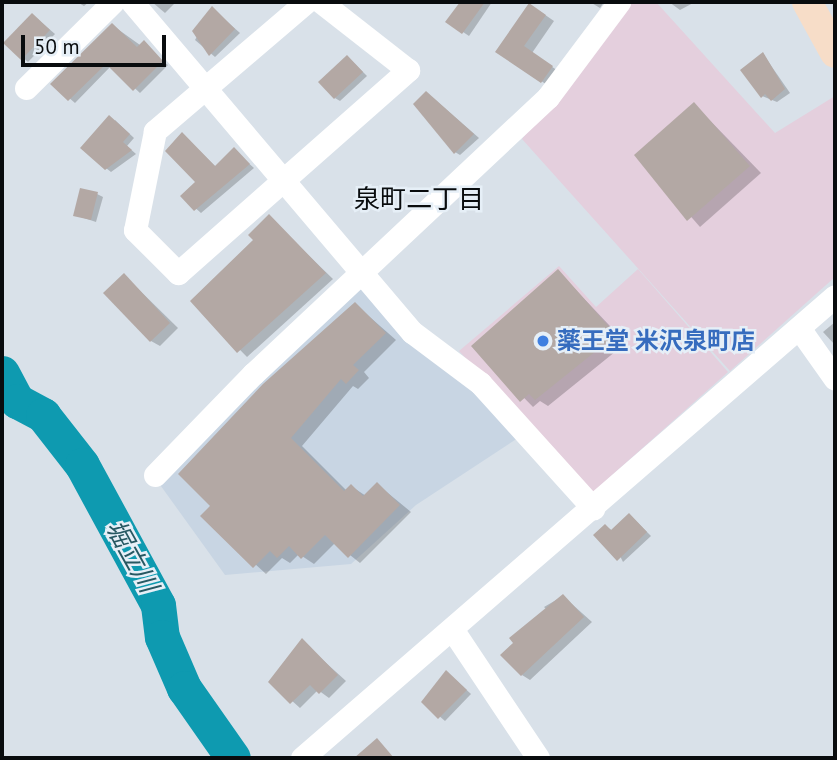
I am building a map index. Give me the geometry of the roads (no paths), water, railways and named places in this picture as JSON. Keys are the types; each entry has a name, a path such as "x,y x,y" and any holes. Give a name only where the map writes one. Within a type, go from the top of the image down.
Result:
{"main road":[{"path":"807,2 835,53"}],"street":[{"path":"26,88 113,2"},
{"path":"132,2 206,83 412,332 480,383 593,508"},
{"path":"306,2 206,83 155,131 135,230 178,273 408,70 321,2"},
{"path":"155,475 548,97 619,2"},
{"path":"302,758 835,296"},
{"path":"799,328 835,379"},
{"path":"452,629 538,758"}],"waterway":[{"name":"堀立川","path":"2,373 17,401 43,415 82,465 158,605 162,637 184,688 233,758"}],"place":[{"name":"薬王堂 米沢泉町店","path":"543,341"}],"district":[{"name":"泉町二丁目","path":"419,199"}]}
